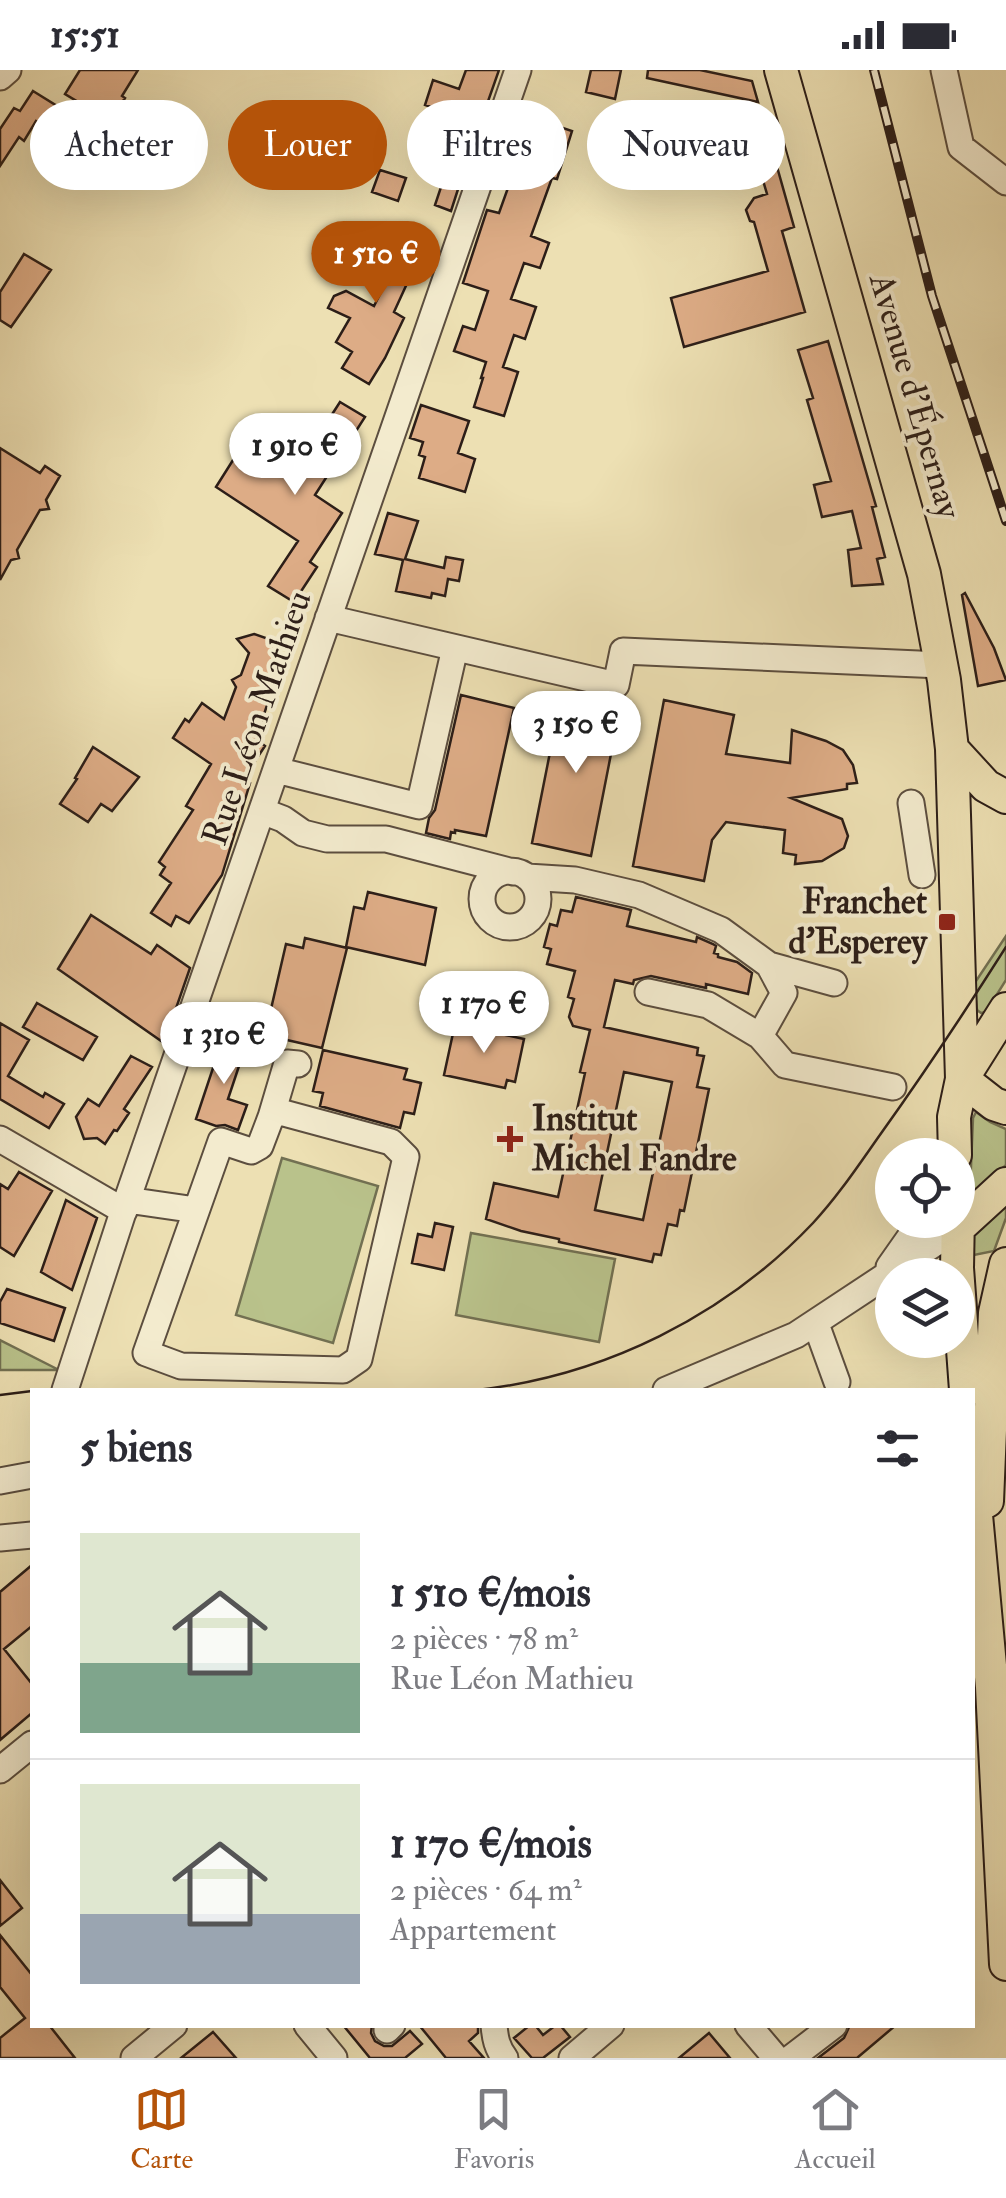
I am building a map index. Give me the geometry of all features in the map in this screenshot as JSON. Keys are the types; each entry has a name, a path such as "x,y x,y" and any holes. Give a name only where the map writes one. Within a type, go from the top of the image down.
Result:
{"main road":[{"name":"Avenue d'Épernay","path":"781,70 924,574 941,665 952,749 962,1079"},
{"path":"952,749 986,786 1006,797"},
{"path":"955,1138 954,1116 962,1079 1006,1010"},
{"path":"962,1079 994,1104 1006,1108"},
{"path":"975,1208 1006,1184"},
{"path":"958,1238 966,1388"},
{"path":"984,1585 1006,1264"},
{"path":"975,1500 997,1692 1006,1964"}],"street":[{"path":"0,77 8,70"},
{"name":"Rue Léon Mathieu","path":"66,1388 518,70"},
{"path":"944,70 961,147 1006,182"},
{"path":"328,618 616,685 623,651 941,665"},
{"path":"276,770 419,806 456,648"},
{"path":"922,874 902,803 953,803"},
{"path":"262,811 303,833 327,839 386,839 520,875 575,880 639,895 721,930 770,965 834,983"},
{"path":"760,1036 784,993 770,965"},
{"path":"648,992 708,1004 760,1036 785,1065 893,1087"},
{"path":"271,1116 280,1112 391,1142 406,1157 359,1359 342,1370 181,1366 146,1353 221,1142 251,1150 260,1146 287,1063 298,1064"},
{"path":"949,1138 954,1116"},
{"path":"0,1140 125,1206 196,1210"},
{"path":"910,1258 936,1238"},
{"path":"671,1388 796,1335 875,1285"},
{"path":"816,1324 840,1383"},
{"path":"0,1481 30,1475"},
{"path":"0,1538 30,1535"},
{"path":"975,1637 997,1692"},
{"path":"0,1770 30,1746"},
{"path":"134,2058 170,2028"},
{"path":"309,2028 328,2056"},
{"path":"494,2028 499,2050 506,2058"},
{"path":"572,2058 607,2028"},
{"path":"751,2028 776,2058"},
{"path":"791,2058 830,2028"}],"green space":[{"path":"1006,936 1006,980 986,1012 981,1013 977,1010 974,984"},
{"path":"976,1112 1006,1129 1006,1165 975,1195 975,1138"},
{"path":"282,1158 378,1186 333,1343 236,1315"},
{"path":"1006,1208 994,1251 969,1256 975,1228"},
{"path":"471,1233 615,1259 599,1342 456,1315"},
{"path":"0,1340 59,1370 0,1370"}],"building":[{"path":"80,70 138,70 122,96 124,100 75,100 65,94"},
{"path":"466,70 499,70 488,100 427,100 433,80 459,89"},
{"path":"591,70 621,70 615,99 586,92"},
{"path":"648,70 700,70 752,81 757,100 749,100 647,78"},
{"path":"33,91 47,100 30,100 30,131 24,141 19,137 0,166 0,129 14,108 20,111"},
{"path":"387,172 406,178 398,201 372,192 387,190"},
{"path":"440,190 458,190 451,211 435,205"},
{"path":"507,190 548,190 531,236 549,243 540,268 524,263 511,299 536,307 525,339 514,335 503,367 518,372 504,416 474,407 486,362 454,351 463,326 475,330 488,291 463,283 487,210 499,213"},
{"path":"766,190 784,190 794,227 782,231 805,312 684,347 671,298 768,271 754,222 746,210 754,198 767,194"},
{"path":"378,223 404,232 400,244 422,252 414,278 410,277 394,312 404,318 369,384 342,368 352,352 336,342 350,318 328,308 334,296 346,291 374,306 392,270 365,261"},
{"path":"24,254 51,270 11,327 0,320 0,292"},
{"path":"828,341 876,506 872,507 885,557 877,559 883,584 852,586 848,550 861,548 852,511 822,517 814,485 831,481 807,400 813,398 798,350"},
{"path":"340,402 365,417 315,495 342,513 310,562 317,567 294,602 268,586 298,541 216,487 240,449 294,482"},
{"path":"421,405 469,421 458,453 475,459 465,492 419,478 425,457 419,455 423,442 410,438"},
{"path":"0,448 40,473 45,466 60,476 46,500 49,509 40,510 17,550 19,558 11,560 0,580"},
{"path":"388,513 418,521 405,559 444,568 446,557 463,560 459,581 448,579 445,596 432,593 431,598 396,591 403,560 375,554"},
{"path":"965,593 1006,680 978,686 962,595"},
{"path":"254,634 280,643 266,683 263,697 269,699 256,739 265,746 243,779 250,783 222,875 189,923 176,916 171,926 151,913 171,883 160,875 165,867 159,862 193,810 186,806 211,764 173,738 202,703 224,719 236,687 232,680 241,675 249,653 237,639"},
{"path":"461,695 514,708 486,836 455,830 450,839 426,833 435,810"},
{"path":"561,697 620,708 591,856 532,843"},
{"path":"664,700 734,715 726,754 790,763 792,730 843,750 853,765 857,783 847,784 847,789 791,798 842,819 848,836 844,848 822,861 795,864 796,855 783,853 785,830 726,822 712,840 704,881 633,866"},
{"path":"93,747 139,777 112,811 101,804 88,822 60,804"},
{"path":"368,892 436,908 425,965 346,947 354,907 364,909"},
{"path":"576,897 631,910 627,926 696,942 697,937 716,946 714,953 718,957 737,962 752,973 748,994 651,976 634,980 633,984 615,980 604,1027 698,1048 697,1055 704,1056 697,1087 709,1089 684,1211 680,1210 677,1226 668,1224 661,1255 654,1254 652,1262 559,1242 486,1219 494,1183 558,1197 585,1073 580,1072 590,1030 573,1026 569,1017 574,999 568,997 575,971 547,964 551,949 544,947 550,924 557,926 561,910 572,912","holes":["624,1072 672,1082 643,1220 595,1210"]},
{"path":"91,915 151,954 157,945 190,968 164,1043 58,969"},
{"path":"305,938 347,948 322,1048 265,1035 286,944 303,948"},
{"path":"37,1003 97,1037 83,1060 23,1027"},
{"path":"0,1023 29,1040 8,1076 43,1097 45,1093 64,1104 49,1128 0,1099"},
{"path":"455,1024 524,1039 515,1082 507,1080 505,1088 444,1075"},
{"path":"224,1035 247,1042 228,1099 247,1105 238,1130 196,1119"},
{"path":"323,1050 407,1069 404,1079 421,1083 414,1114 404,1112 400,1128 320,1106 323,1093 313,1091"},
{"path":"131,1056 152,1067 124,1109 129,1113 105,1144 97,1138 84,1139 76,1117 88,1099 99,1106"},
{"path":"19,1172 52,1191 14,1256 0,1247 0,1184 8,1189"},
{"path":"66,1200 97,1218 72,1290 41,1272"},
{"path":"435,1223 453,1227 444,1270 412,1263 418,1234 432,1237"},
{"path":"7,1289 65,1308 54,1341 0,1323 0,1302"},
{"path":"30,1567 30,1628 4,1649 30,1682 30,1715 0,1740 0,1592"},
{"path":"0,1880 22,1908 0,1926"},
{"path":"0,1935 30,1972 30,2028 51,2028 75,2058 0,2058 0,2038 25,2018 0,1987"},
{"path":"345,2028 372,2028 375,2041 384,2046 392,2046 410,2031 422,2044 405,2058 370,2058"},
{"path":"421,2028 478,2028 469,2041 484,2058 446,2058"},
{"path":"526,2028 537,2028 543,2035 552,2028 562,2028 570,2037 543,2058 532,2058 514,2038"},
{"path":"849,2028 892,2028 857,2058 818,2058 844,2038"},
{"path":"213,2032 236,2058 181,2058"},
{"path":"709,2033 730,2058 679,2058"}],"tram line":[{"path":"490,1388 571,1371 660,1336 702,1313 779,1256 849,1179 1006,947"},
{"path":"0,1395 30,1391"}],"railway":[{"path":"874,70 932,296 1006,521"}],"place":[{"name":"Franchet d'Esperey","path":"947,922"},
{"name":"Institut Michel Fandre","path":"510,1139"}]}
